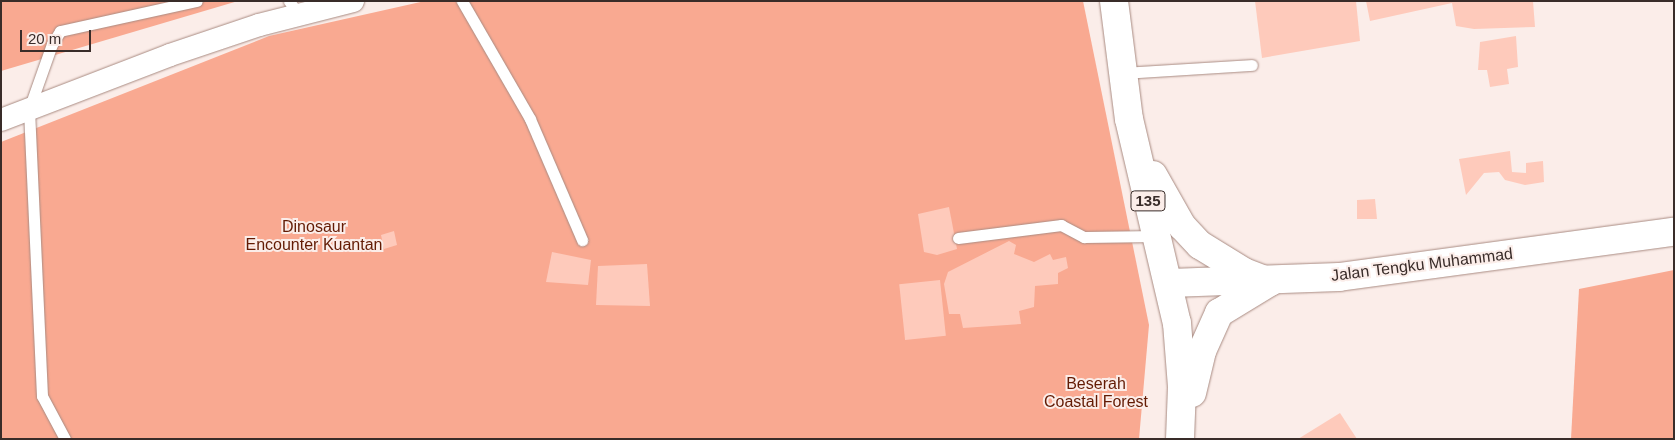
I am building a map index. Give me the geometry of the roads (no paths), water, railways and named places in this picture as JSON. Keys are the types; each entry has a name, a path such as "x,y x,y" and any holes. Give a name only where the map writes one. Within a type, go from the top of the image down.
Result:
{"main road":[{"name":"135","path":"1113,3 1129,119 1170,283 1181,354 1181,439"},
{"path":"1129,119 1165,200 1182,226 1220,259 1270,282"},
{"name":"Jalan Tengku Muhammad","path":"1170,283 1270,282 1388,271 1674,232"},
{"path":"1181,439 1202,351 1219,313 1270,282"}],"street":[{"path":"1,120 294,8 353,1"}],"lane":[{"path":"65,439 42,396 29,109 52,44 60,31 197,1"},
{"path":"462,1 530,119 582,240"},
{"path":"1124,73 1252,65"},
{"path":"958,238 1061,226 1084,237 1157,236"}],"park label":[{"name":"Dinosaur Encounter Kuantan","path":"314,236"},
{"name":"Beserah Coastal Forest","path":"1096,393"}]}
